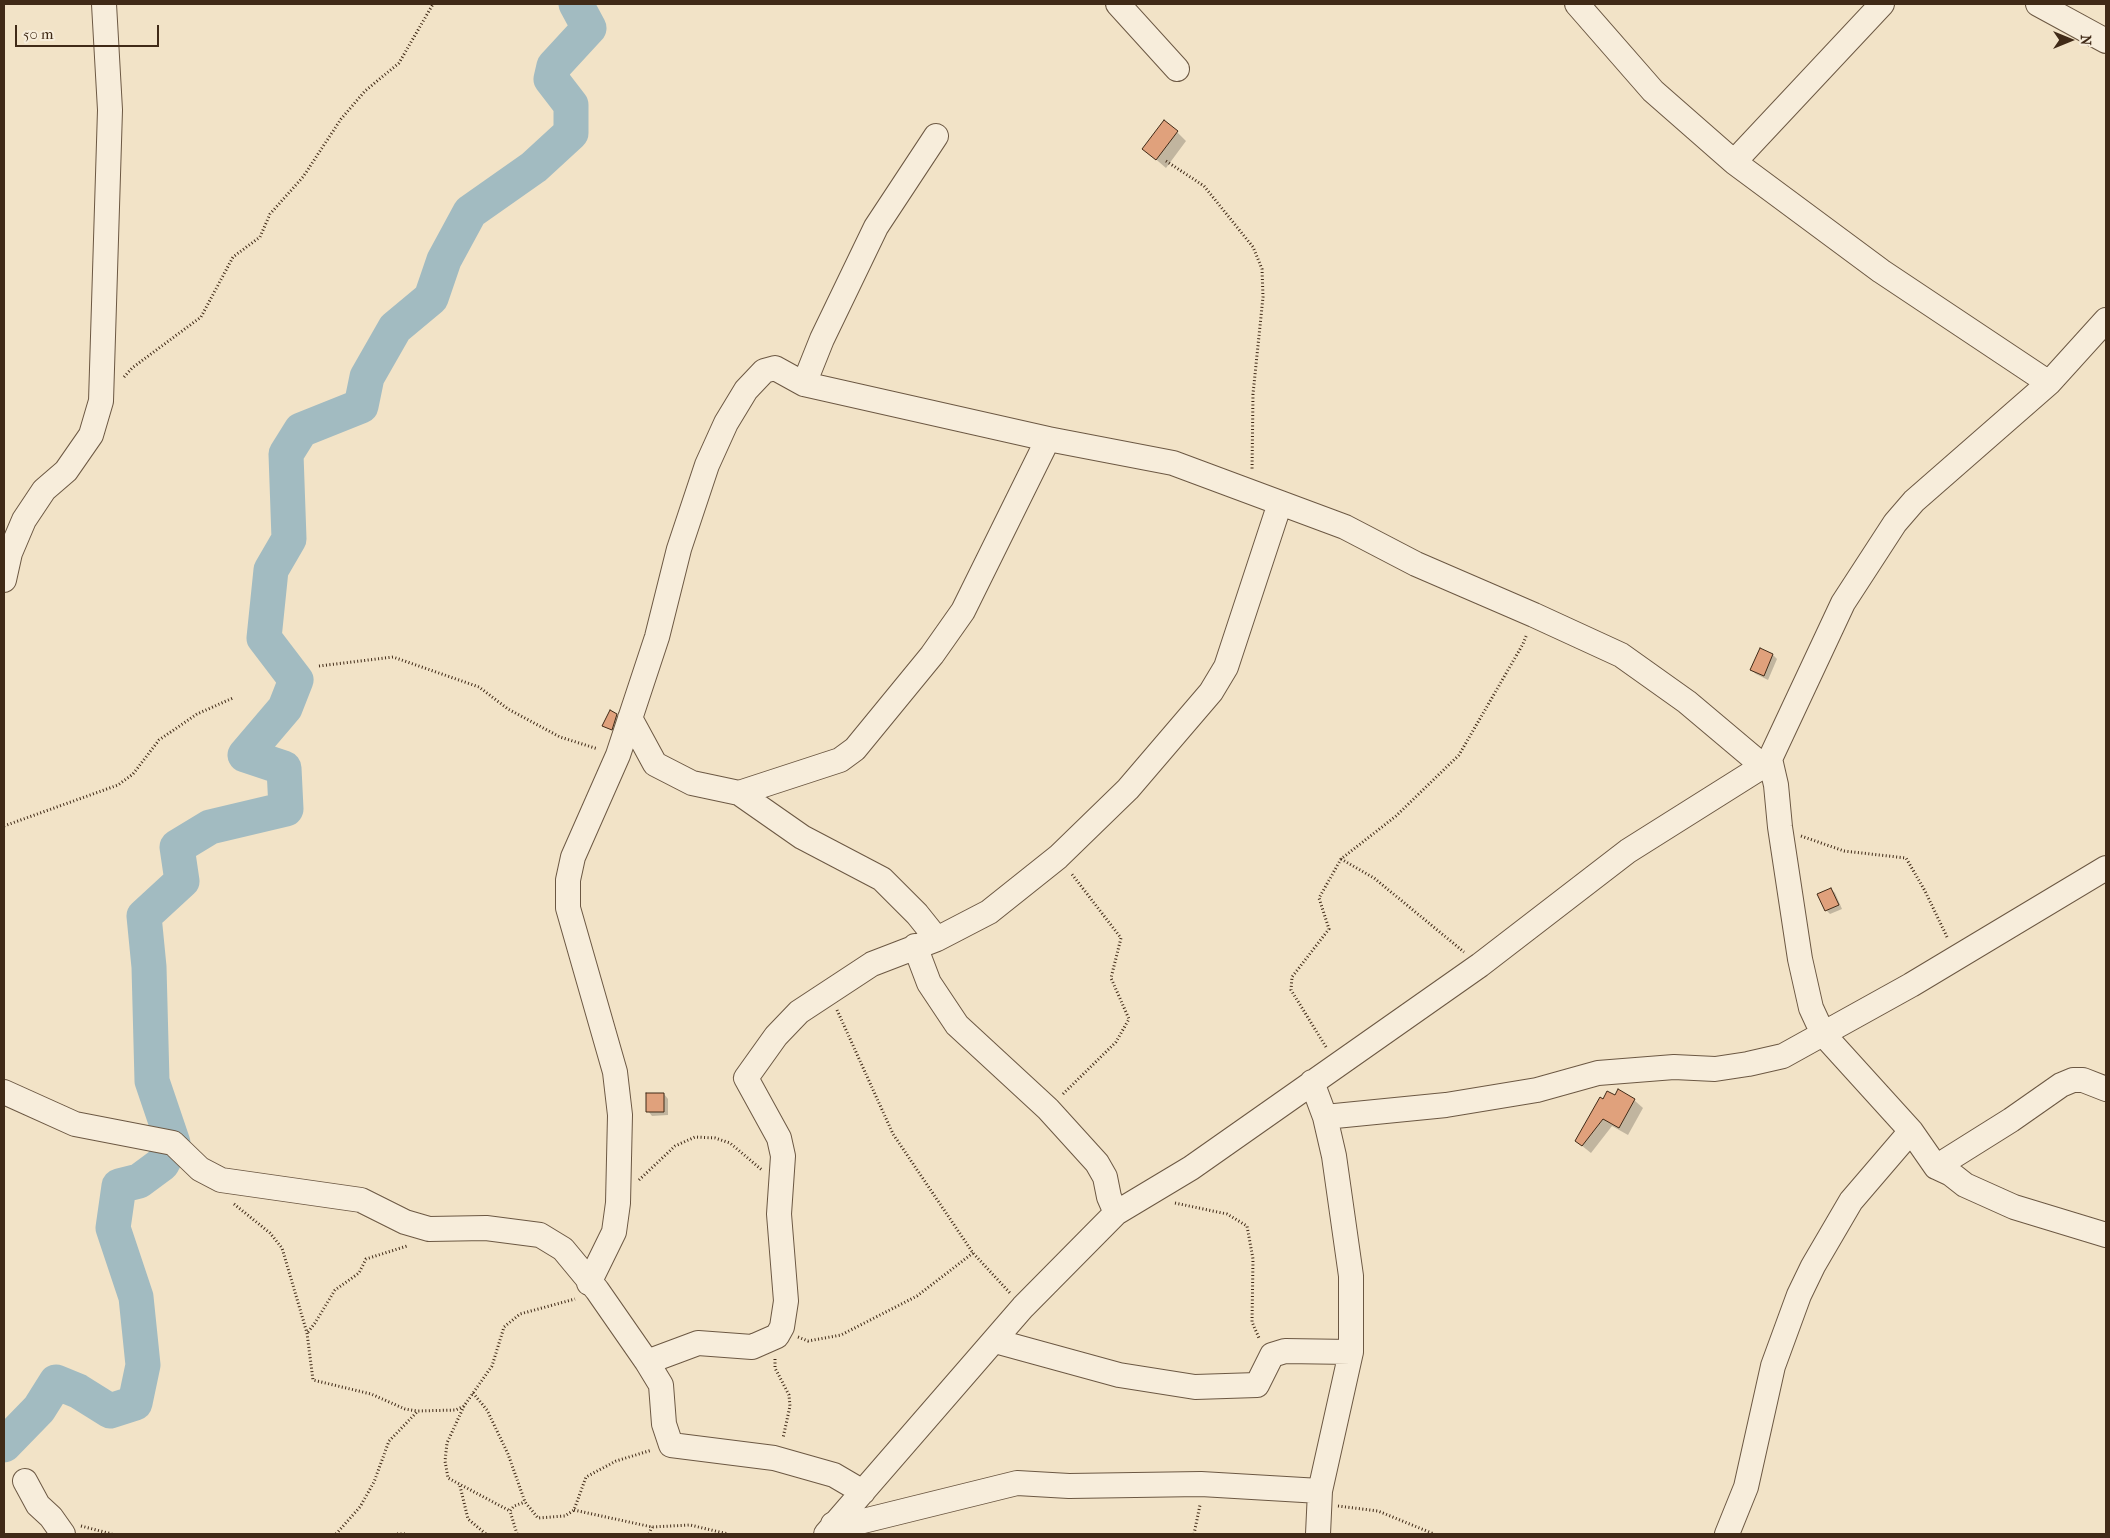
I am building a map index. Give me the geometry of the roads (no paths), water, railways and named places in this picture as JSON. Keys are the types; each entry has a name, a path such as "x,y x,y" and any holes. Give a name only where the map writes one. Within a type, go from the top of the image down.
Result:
{"street":[{"path":"4,580 10,553 24,520 44,490 66,471 91,435 102,401 110,110 104,4"},
{"path":"1118,4 1177,69"},
{"path":"1577,4 1653,91 1734,162 1881,271 2049,383"},
{"path":"1734,162 1882,4"},
{"path":"2038,4 2106,41"},
{"path":"804,384 822,340 876,228 936,136"},
{"path":"829,1529 1023,1307 1116,1213 1191,1168 1480,965 1628,851 1766,762 1843,603 1895,523 1914,501 2049,383 2106,320"},
{"path":"593,1287 614,1232 618,1203 620,1115 615,1072 568,908 568,880 573,857 618,755 657,636 679,549 707,464 726,423 746,390 764,371 776,368 804,384 1048,438 1173,463 1252,494 1345,527 1416,564 1621,655 1766,762 1776,785 1780,827 1805,988 1817,1024 1823,1034 1911,1131 1936,1167 1951,1174 1965,1185 2014,1207 2106,1235"},
{"path":"739,793 840,760 855,749 932,655 963,610 1048,438"},
{"path":"647,1362 698,1343 752,1347 779,1331 786,1300 779,1214 783,1156 779,1138 746,1078 776,1036 799,1012 872,964 926,943 989,912 1058,857 1128,789 1211,692 1226,667 1280,503"},
{"path":"630,718 656,764 692,783 739,793 802,836 882,879 917,914 926,943 929,983 957,1025 1048,1109 1097,1163 1105,1177 1108,1197 1116,1213"},
{"path":"1325,1117 1446,1105 1537,1090 1598,1073 1674,1067 1715,1068 1748,1064 1783,1056 1958,958 2020,918 2106,868"},
{"path":"1936,1167 2011,1120 2061,1085 2073,1080 2083,1080 2106,1089"},
{"path":"1312,1082 1325,1117 1334,1156 1351,1276 1351,1352 1320,1498 1318,1534"},
{"path":"4,1092 75,1124 173,1143 200,1170 221,1180 362,1200 405,1222 429,1229 486,1228 540,1236 563,1249 647,1362 660,1385 664,1424 671,1445 774,1458 834,1475 863,1492"},
{"path":"1727,1534 1746,1487 1773,1366 1799,1295 1813,1266 1851,1201 1911,1131"},
{"path":"995,1340 1119,1376 1194,1387 1257,1385 1272,1355 1285,1351 1351,1352"},
{"path":"25,1482 38,1505 51,1517 63,1534"},
{"path":"829,1529 1017,1483 1069,1486 1201,1484 1320,1498"}],"waterway":[{"path":"4,1445 39,1409 56,1382 78,1391 110,1411 135,1403 143,1365 136,1297 113,1228 119,1186 139,1181 162,1164 173,1143 152,1081 149,967 144,916 182,881 177,847 210,827 286,809 284,768 245,755 285,708 296,680 264,638 271,570 289,539 286,454 301,430 361,406 367,377 395,328 431,298 444,260 470,212 534,167 571,133 571,105 551,79 554,66 589,28 576,4"}]}
